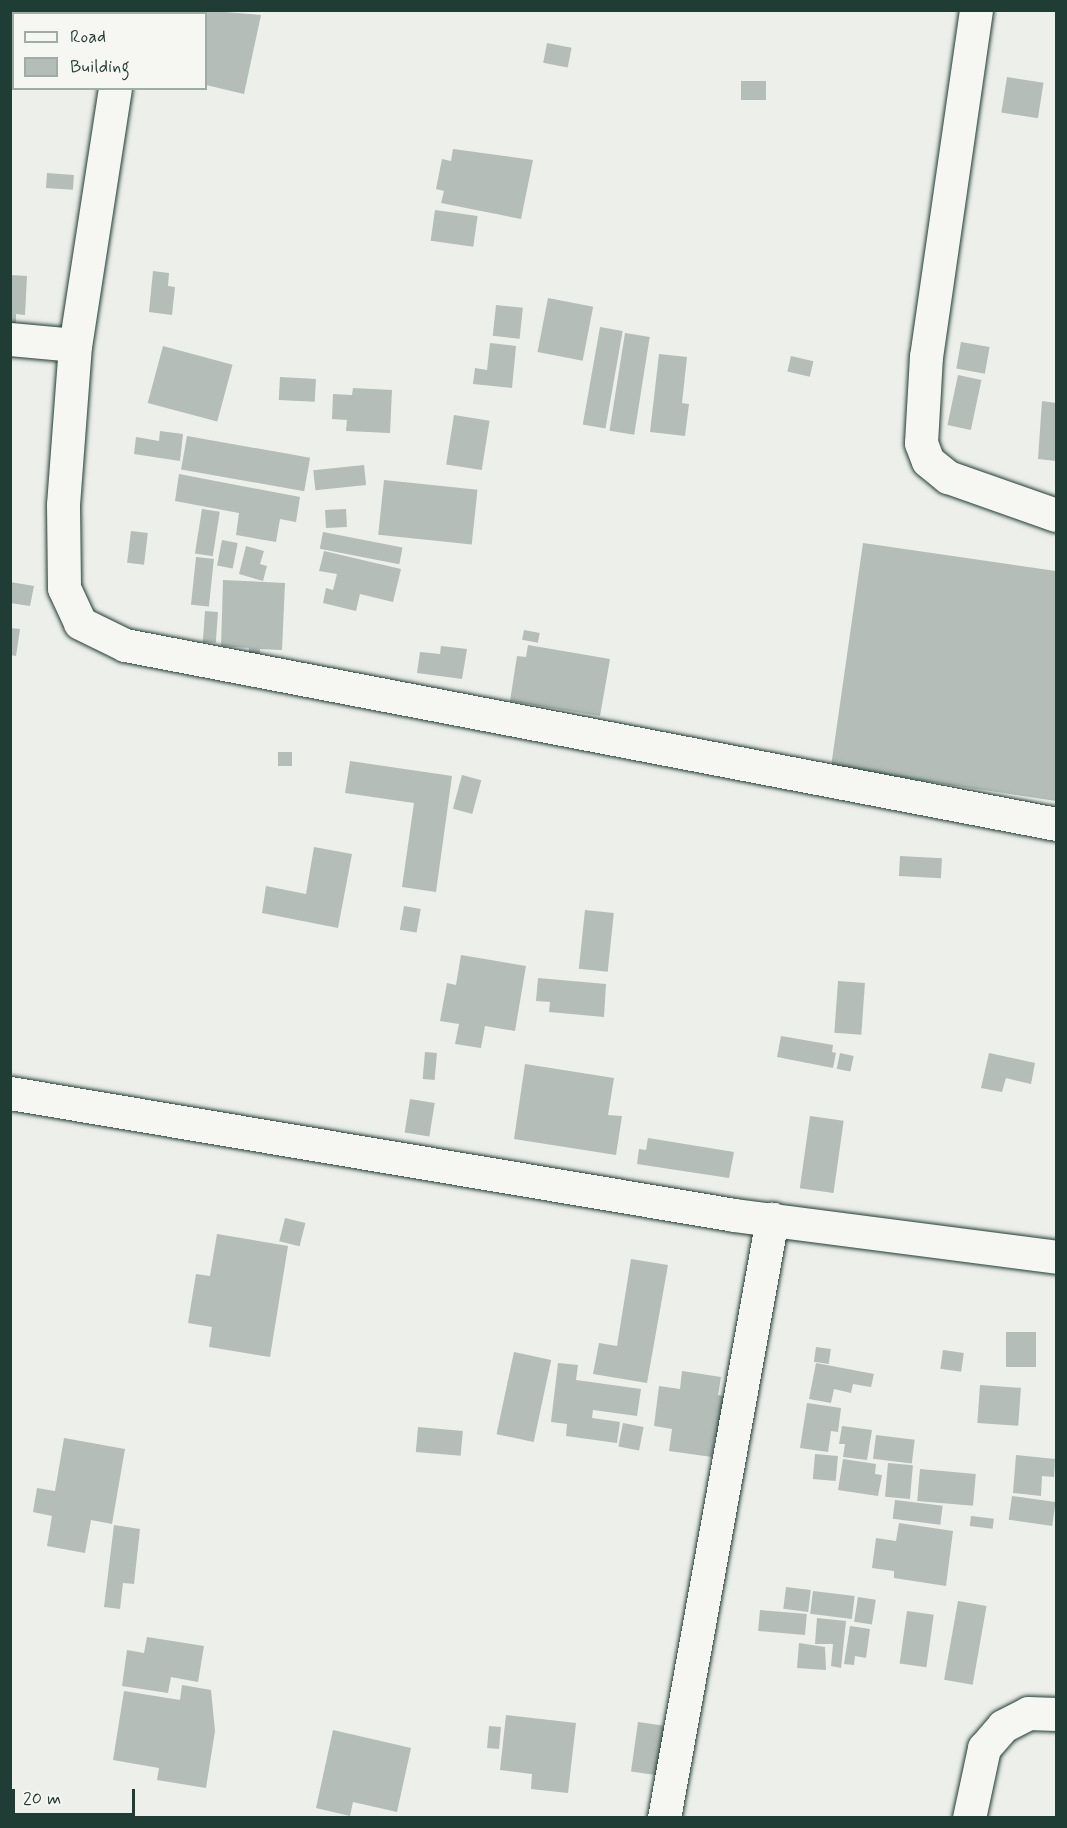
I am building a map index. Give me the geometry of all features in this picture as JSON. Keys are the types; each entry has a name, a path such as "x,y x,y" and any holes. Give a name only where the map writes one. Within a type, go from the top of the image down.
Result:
{"street":[{"path":"976,10 926,356 921,442 928,461 948,477 1056,515"},
{"path":"115,90 75,345 63,505 64,588 80,623 125,645 1056,824"},
{"path":"10,339 75,345"},
{"path":"10,1093 772,1219 1056,1257"},
{"path":"664,1818 772,1219"},
{"path":"969,1818 984,1748 1003,1726 1028,1713 1056,1714"}],"building":[{"path":"201,10 261,15 244,94 207,85 207,12"},
{"path":"547,43 572,48 568,67 543,63"},
{"path":"1007,77 1044,83 1038,118 1001,113"},
{"path":"741,81 766,81 766,100 741,100"},
{"path":"453,149 533,160 521,219 441,203 444,191 436,189 442,159 451,161"},
{"path":"47,173 74,175 73,190 46,188"},
{"path":"435,210 478,216 473,247 431,241"},
{"path":"153,271 169,273 168,286 175,287 172,315 149,312"},
{"path":"10,275 27,276 25,315 16,314 16,326 10,325"},
{"path":"548,298 593,307 583,361 538,352"},
{"path":"496,305 523,308 520,339 493,336"},
{"path":"600,327 623,331 605,428 583,424"},
{"path":"625,333 650,337 634,435 610,431"},
{"path":"961,342 990,347 985,374 956,369"},
{"path":"490,343 516,346 512,388 473,384 475,368 487,370"},
{"path":"163,346 233,365 217,422 148,403"},
{"path":"659,354 687,357 682,403 689,404 685,436 650,432"},
{"path":"791,356 813,361 810,377 787,372"},
{"path":"958,375 981,380 971,430 947,425"},
{"path":"280,377 316,379 315,402 279,400"},
{"path":"353,388 392,390 390,433 346,431 347,420 332,419 333,394 352,395"},
{"path":"1042,401 1056,403 1056,461 1038,459"},
{"path":"454,415 490,421 482,470 446,464"},
{"path":"160,431 183,434 180,461 134,454 136,437 159,441"},
{"path":"187,436 310,458 304,491 181,469"},
{"path":"364,465 366,485 315,490 313,470"},
{"path":"179,474 300,497 296,522 280,519 276,542 236,535 239,513 175,501"},
{"path":"384,480 477,490 472,545 378,535"},
{"path":"202,509 220,512 213,556 195,553"},
{"path":"346,509 347,527 326,528 325,510"},
{"path":"131,531 148,533 144,565 127,563"},
{"path":"323,532 403,547 399,564 320,549"},
{"path":"222,540 238,543 233,569 217,566"},
{"path":"863,543 1056,571 1056,801 831,767"},
{"path":"246,546 264,551 260,564 267,566 263,581 239,574"},
{"path":"324,551 401,569 393,602 360,594 356,611 323,603 326,588 333,590 337,574 319,571"},
{"path":"196,557 214,559 209,607 191,605"},
{"path":"223,580 285,583 282,650 260,649 260,660 248,659 249,648 221,646"},
{"path":"10,582 34,586 30,606 10,603"},
{"path":"205,611 218,612 216,643 203,642"},
{"path":"10,628 20,629 16,656 10,655"},
{"path":"524,630 540,633 538,643 522,640"},
{"path":"528,645 610,659 600,716 510,701 517,656 526,657"},
{"path":"441,646 467,649 462,679 417,673 420,652 440,654"},
{"path":"278,752 292,752 292,766 278,766"},
{"path":"350,761 452,776 436,892 402,887 414,803 345,793"},
{"path":"462,775 481,780 472,814 453,809"},
{"path":"314,847 352,854 338,928 262,913 266,886 306,894"},
{"path":"900,856 942,858 941,878 899,876"},
{"path":"404,906 421,909 417,933 400,930"},
{"path":"585,910 614,913 608,972 579,969"},
{"path":"461,955 526,966 515,1031 485,1026 481,1048 455,1044 459,1024 440,1021 447,983 456,985"},
{"path":"538,978 606,984 604,1017 549,1012 550,1002 536,1001"},
{"path":"838,981 865,983 861,1035 834,1033"},
{"path":"781,1036 833,1045 832,1052 836,1053 833,1068 777,1057"},
{"path":"425,1052 437,1053 435,1080 423,1079"},
{"path":"840,1053 854,1056 850,1072 837,1069"},
{"path":"989,1053 1035,1063 1031,1084 1006,1078 1002,1092 981,1088"},
{"path":"525,1064 614,1078 608,1115 622,1116 616,1155 514,1139"},
{"path":"410,1099 435,1103 429,1136 405,1133"},
{"path":"810,1116 844,1121 834,1193 800,1188"},
{"path":"648,1138 734,1152 729,1178 637,1164 639,1149 646,1150"},
{"path":"285,1218 305,1223 300,1246 279,1241"},
{"path":"217,1234 288,1246 270,1357 209,1347 212,1327 188,1323 196,1274 210,1276"},
{"path":"631,1259 668,1265 647,1383 593,1374 599,1343 617,1346"},
{"path":"1006,1332 1036,1332 1036,1367 1006,1367"},
{"path":"816,1347 831,1349 829,1364 814,1362"},
{"path":"943,1350 964,1353 961,1372 940,1369"},
{"path":"514,1352 551,1360 534,1442 497,1434"},
{"path":"558,1363 578,1365 576,1380 641,1389 637,1416 593,1410 592,1418 620,1422 617,1443 566,1436 567,1424 551,1422"},
{"path":"816,1363 874,1374 871,1387 853,1384 851,1393 834,1389 831,1403 809,1399"},
{"path":"682,1371 721,1377 718,1395 730,1397 729,1439 715,1437 712,1457 669,1451 672,1429 654,1426 659,1386 680,1389"},
{"path":"980,1385 1021,1388 1018,1426 977,1423"},
{"path":"807,1403 841,1408 838,1432 831,1431 828,1452 800,1448"},
{"path":"623,1423 644,1427 639,1451 618,1447"},
{"path":"842,1426 872,1430 867,1460 843,1457 845,1444 839,1444"},
{"path":"418,1427 463,1431 461,1456 416,1452"},
{"path":"876,1435 915,1440 912,1464 873,1459"},
{"path":"64,1438 125,1449 112,1524 91,1520 85,1553 47,1546 52,1516 33,1512 37,1488 55,1491"},
{"path":"815,1454 838,1456 836,1481 813,1479"},
{"path":"1016,1455 1055,1459 1054,1477 1042,1476 1041,1496 1013,1493"},
{"path":"843,1459 876,1464 875,1474 882,1475 878,1496 838,1490"},
{"path":"888,1463 913,1465 910,1499 885,1497"},
{"path":"920,1469 976,1474 973,1506 917,1501"},
{"path":"1012,1496 1056,1502 1052,1526 1009,1520"},
{"path":"895,1500 943,1506 940,1525 893,1519"},
{"path":"971,1516 994,1519 993,1529 970,1526"},
{"path":"899,1523 953,1531 946,1586 894,1578 894,1571 872,1568 876,1538 896,1541"},
{"path":"114,1525 140,1529 134,1584 123,1583 120,1609 104,1607"},
{"path":"786,1587 811,1590 808,1612 783,1609"},
{"path":"813,1591 855,1596 852,1619 810,1614"},
{"path":"858,1597 876,1600 872,1625 854,1622"},
{"path":"958,1601 987,1606 973,1685 944,1680"},
{"path":"760,1610 807,1614 805,1635 758,1631"},
{"path":"907,1611 934,1615 926,1667 900,1663"},
{"path":"817,1618 846,1621 841,1668 831,1666 833,1644 815,1644"},
{"path":"850,1626 870,1629 866,1658 855,1656 854,1665 844,1664"},
{"path":"147,1637 204,1646 198,1682 171,1677 168,1693 122,1686 127,1650 144,1653"},
{"path":"799,1643 825,1647 826,1670 797,1668"},
{"path":"182,1685 211,1690 215,1731 206,1788 157,1780 159,1768 113,1760 124,1691 180,1700"},
{"path":"506,1715 576,1723 568,1793 531,1789 532,1774 500,1770"},
{"path":"638,1722 666,1726 659,1775 631,1772"},
{"path":"489,1726 501,1727 499,1749 487,1748"},
{"path":"333,1730 411,1748 397,1812 353,1802 350,1816 316,1808"}]}
